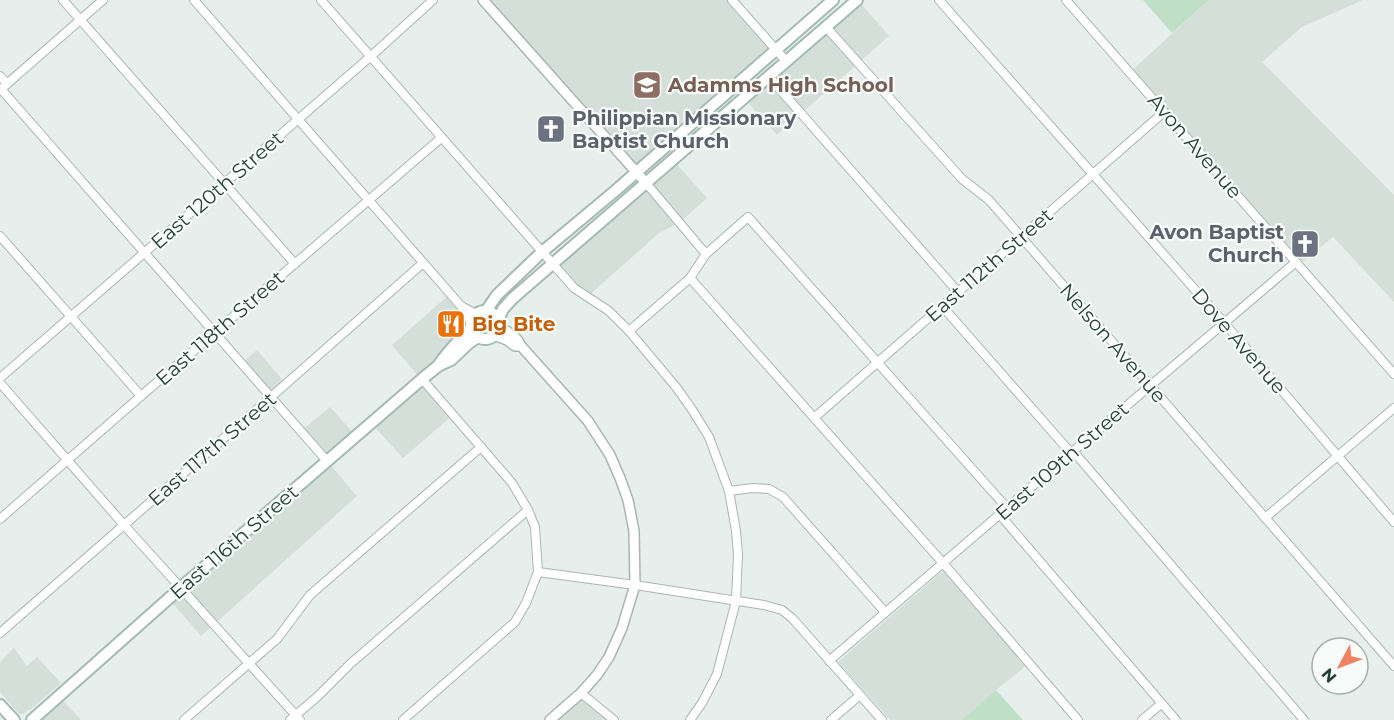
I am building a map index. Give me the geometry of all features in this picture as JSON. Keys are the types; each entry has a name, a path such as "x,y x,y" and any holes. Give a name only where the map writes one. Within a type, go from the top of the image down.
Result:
{"main road":[{"name":"East 116th Street","path":"438,366 497,295 542,252 833,0"},
{"path":"497,328 492,313 476,319 475,335 487,339 497,328 503,309 513,299 857,0"},
{"name":"East 116th Street","path":"32,720 422,379 438,366 451,360 478,337"},
{"path":"0,705 14,720"}],"street":[{"path":"63,0 295,264"},
{"path":"3,87 103,0"},
{"path":"194,0 461,306 476,319"},
{"path":"321,0 574,288 609,311 629,331 676,387 708,437 729,491 736,531 738,554 736,601 717,674 690,720"},
{"name":"East 120th Street","path":"0,381 71,316 433,0"},
{"path":"483,0 706,254"},
{"path":"732,0 786,62"},
{"path":"837,0 846,10"},
{"name":"Dove Avenue","path":"939,0 1225,323 1394,522"},
{"name":"Avon Avenue","path":"1066,0 1394,374"},
{"name":"Nelson Avenue","path":"826,27 962,179 989,200 1394,666"},
{"path":"0,76 3,87 327,461"},
{"path":"769,77 958,292"},
{"name":"East 112th Street","path":"814,418 1164,112"},
{"name":"East 118th Street","path":"0,519 441,138"},
{"path":"629,331 690,278 706,254 748,217 1007,508"},
{"path":"0,236 141,396"},
{"name":"East 109th Street","path":"829,661 1296,262"},
{"name":"East 117th Street","path":"0,633 423,263"},
{"path":"690,278 943,563 1078,720"},
{"path":"942,306 1304,720"},
{"path":"497,328 507,340 521,346 588,421 610,455 620,478 628,500 634,531 635,585 622,628 609,657 597,675 581,693 550,720"},
{"path":"403,720 515,622 526,603 538,572 535,528 528,510 512,483 422,379"},
{"path":"0,381 295,718 350,664 528,510"},
{"path":"1265,518 1394,408"},
{"path":"184,720 277,639 310,595 481,447"},
{"path":"729,491 769,489 783,497 885,612"},
{"path":"1000,514 1176,720"},
{"path":"538,572 764,605 782,610 792,618 882,720"},
{"path":"581,693 614,720"},
{"path":"831,720 860,695"},
{"path":"1142,720 1161,704"}],"shaded area":[{"name":"Adamms High School","path":"483,0 732,0 776,50 636,172"},
{"path":"858,0 889,36 777,135 744,98"},
{"path":"1207,0 1363,0 1302,27 1262,62 1394,195 1394,302 1333,237 1299,265 1130,72"},
{"path":"673,160 707,198 679,223 659,233 587,297 553,265"},
{"path":"450,294 471,322 422,379 453,415 403,458 371,423 421,379 392,345"},
{"path":"257,350 286,384 271,397 242,363"},
{"path":"330,407 356,436 327,461 301,431"},
{"path":"327,461 357,496 201,636 169,599"},
{"path":"944,570 1026,666 962,720 890,720 838,662"},
{"path":"14,648 27,666 37,657 61,683 24,714 19,714 0,692 0,662"},
{"path":"581,693 614,720 550,720"},
{"path":"59,696 81,720 32,720"}],"green space":[{"path":"1143,0 1207,0 1208,1 1172,33"},
{"path":"996,690 1023,720 962,720"}],"place":[{"name":"Adamms High School","path":"647,85"},
{"name":"Philippian Missionary Baptist Church","path":"551,129"},
{"name":"Avon Baptist Church","path":"1305,244"},
{"name":"Big Bite","path":"451,324"}]}
